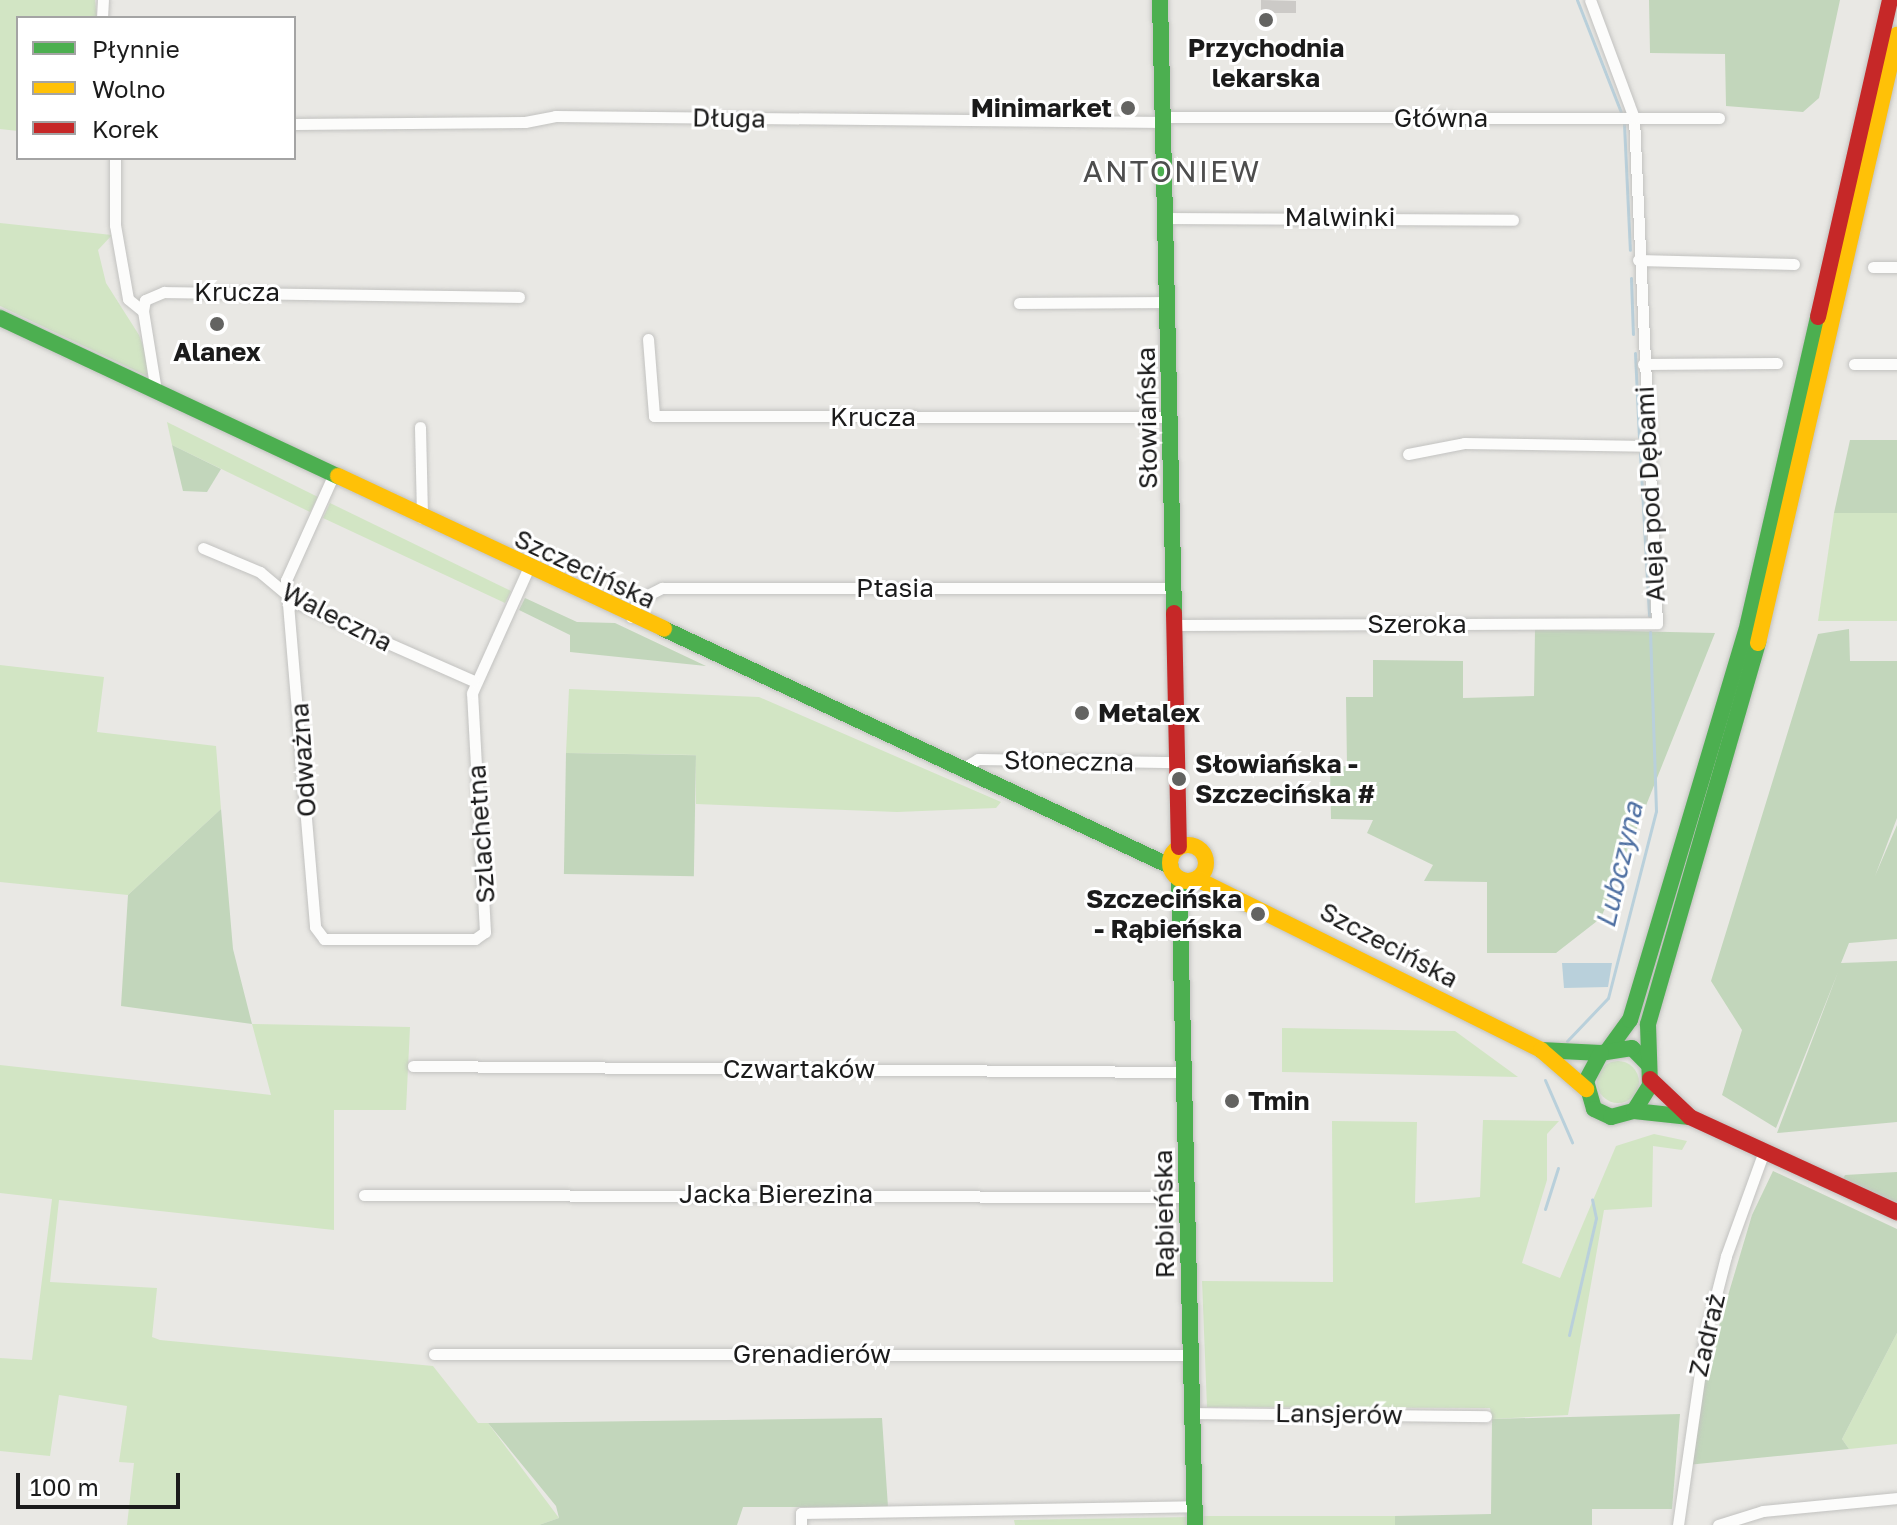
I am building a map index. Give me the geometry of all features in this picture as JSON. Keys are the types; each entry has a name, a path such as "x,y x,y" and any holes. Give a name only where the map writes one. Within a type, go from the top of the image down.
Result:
{"main road":[{"name":"Słowiańska","path":"1160,0 1179,762 1187,864"},
{"path":"1890,0 1756,593 1630,1020 1605,1051 1586,1089 1604,1115 1634,1111 1690,1117 1897,1212"},
{"path":"1634,1111 1649,1071 1648,1024 1784,550 1897,35"},
{"name":"Szczecińska","path":"0,318 631,617 1153,854 1187,864 1541,1050 1586,1089"},
{"name":"Rąbieńska","path":"1187,864 1181,902 1195,1525"},
{"path":"1605,1051 1632,1048 1690,1117"},
{"name":"Szczecińska","path":"1541,1050 1605,1051"}],"street":[{"name":"Aleja pod Dębami","path":"1590,0 1634,118 1638,260 1657,623"},
{"name":"Długa","path":"296,124 525,122 555,116 1164,120"},
{"name":"Główna","path":"1164,120 1719,118"},
{"path":"115,160 115,225 128,299 143,311 156,391"},
{"name":"Malwinki","path":"1167,218 1513,220"},
{"path":"1638,260 1794,264"},
{"path":"1873,267 1897,267"},
{"name":"Krucza","path":"143,311 145,300 164,292 519,297"},
{"path":"1019,303 1168,302"},
{"name":"Krucza","path":"648,339 654,416 1171,417"},
{"name":"Aleja pod Dębami","path":"1643,364 1777,363"},
{"path":"1854,364 1897,364"},
{"path":"420,427 422,518"},
{"path":"1408,454 1464,443 1647,446"},
{"path":"287,594 289,574 333,476"},
{"name":"Waleczna","path":"203,548 260,572 287,594 474,681"},
{"name":"Szlachetna","path":"315,927 324,939 333,940 482,937 487,924 474,681 528,569"},
{"name":"Ptasia","path":"631,617 638,600 662,588 1175,588"},
{"name":"Odważna","path":"287,594 315,927"},
{"name":"Szeroka","path":"1176,625 1657,623"},
{"name":"Słoneczna","path":"962,769 978,759 1179,762"},
{"name":"Czwartaków","path":"413,1066 1185,1072"},
{"name":"Zadraż","path":"1678,1525 1705,1338 1726,1256 1764,1151"},
{"name":"Jacka Bierezina","path":"364,1195 1187,1197"},
{"name":"Grenadierów","path":"434,1354 1191,1355"},
{"name":"Lansjerów","path":"1192,1413 1486,1416"},
{"path":"1718,1525 1763,1511 1897,1498"},
{"path":"801,1519 924,1519 1194,1506"}],"green space":[{"path":"0,0 95,0 97,16 16,16 16,131 0,129"},
{"path":"1649,0 1840,0 1819,98 1803,112 1726,106 1725,54 1650,53"},
{"path":"0,223 112,235 98,250 106,283 139,335 149,362 147,376 0,306"},
{"path":"167,422 318,497 310,512 172,445"},
{"path":"1850,440 1897,440 1897,513 1834,513"},
{"path":"172,445 221,469 207,492 183,491"},
{"path":"330,503 511,591 505,603 323,518"},
{"path":"1834,513 1897,513 1897,621 1818,621"},
{"path":"525,598 577,622 615,623 706,666 570,652 570,635 519,610"},
{"path":"1535,629 1715,633 1601,918 1556,953 1487,953 1487,882 1424,881 1433,865 1367,833 1373,820 1331,819 1330,767 1347,766 1346,697 1373,697 1373,660 1463,661 1463,698 1534,696"},
{"path":"1849,629 1850,661 1897,661 1897,818 1875,876 1897,825 1897,939 1849,943 1841,963 1897,961 1897,1122 1777,1133 1838,972 1776,1128 1722,1095 1742,1030 1711,981 1818,634"},
{"path":"0,665 104,677 97,732 216,746 221,809 128,895 0,882"},
{"path":"569,689 759,697 1001,802 996,808 897,812 696,804 696,755 566,753"},
{"path":"566,753 696,755 694,876 564,874"},
{"path":"221,809 233,949 252,1024 121,1006 128,895"},
{"path":"252,1024 410,1027 406,1110 334,1110 334,1230 59,1200 50,1282 157,1288 152,1337 160,1340 433,1366 478,1423 488,1423 559,1518 539,1525 127,1525 134,1463 119,1462 127,1406 59,1395 50,1456 0,1451 0,1358 32,1360 52,1199 0,1193 0,1065 271,1095"},
{"path":"1282,1028 1455,1031 1518,1077 1282,1072"},
{"path":"1618,1061 1633,1067 1639,1082 1633,1097 1618,1103 1603,1097 1597,1082 1603,1067"},
{"path":"1483,1120 1559,1121 1547,1134 1547,1180 1522,1263 1560,1278 1616,1146 1654,1134 1687,1141 1682,1150 1653,1146 1652,1207 1604,1210 1568,1415 1492,1419 1490,1408 1207,1407 1202,1281 1333,1282 1332,1121 1417,1122 1415,1203 1480,1197"},
{"path":"1773,1171 1897,1229 1897,1333 1842,1439 1849,1449 1687,1465 1696,1403 1752,1215"},
{"path":"1897,1172 1897,1205 1843,1179 1845,1175"},
{"path":"1897,1333 1897,1444 1849,1449 1842,1439"},
{"path":"1680,1414 1672,1509 1592,1509 1592,1525 1395,1525 1395,1516 1491,1514 1492,1419"},
{"path":"882,1418 888,1507 743,1507 737,1525 539,1525 559,1518 556,1506 488,1423"},
{"path":"1199,1516 1395,1516 1395,1525 1199,1525"},
{"path":"1190,1517 1190,1525 1015,1525 1014,1520"}],"water":[{"path":"1562,963 1612,963 1608,987 1564,988"}],"building":[{"name":"Przychodnia lekarska","path":"1261,0 1296,1 1296,13 1272,13 1272,28 1261,28"}],"waterway":[{"name":"Lubczyna","path":"1577,0 1621,112"},
{"name":"Lubczyna","path":"1624,124 1630,250"},
{"name":"Lubczyna","path":"1631,278 1633,334"},
{"name":"Lubczyna","path":"1635,353 1639,437"},
{"name":"Lubczyna","path":"1640,453 1649,616"},
{"name":"Lubczyna","path":"1567,1041 1608,998 1656,811 1650,632"},
{"name":"Lubczyna","path":"1545,1080 1572,1142"},
{"path":"1545,1209 1558,1168"},
{"name":"Lubczyna","path":"1569,1335 1596,1218 1592,1199"}],"traffic: fast":[{"path":"1160,0 1174,613"},
{"path":"1608,1050 1630,1020 1748,623 1818,317"},
{"path":"0,318 338,476"},
{"path":"664,629 1170,866"},
{"path":"1647,1063 1632,1048 1601,1053 1586,1081 1594,1109 1611,1117 1634,1111 1650,1085 1648,1024 1758,643"},
{"path":"1179,879 1195,1525"},
{"path":"1541,1050 1601,1053"},
{"path":"1634,1111 1690,1117"}],"traffic: slow":[{"path":"1758,643 1897,35"},
{"path":"338,476 664,629"},
{"path":"1188,845 1201,850 1206,863 1201,876 1188,881 1175,876 1170,863 1175,850 1188,845"},
{"path":"1197,879 1541,1050 1586,1089"}],"traffic: jam":[{"path":"1818,317 1890,0"},
{"path":"1174,613 1179,847"},
{"path":"1650,1079 1690,1117 1897,1212"}],"place":[{"name":"Przychodnia lekarska","path":"1266,20"},
{"name":"Minimarket","path":"1128,108"},
{"name":"Alanex","path":"217,324"},
{"name":"Metalex","path":"1082,713"},
{"name":"Słowiańska - Szczecińska #","path":"1179,779"},
{"name":"Szczecińska - Rąbieńska","path":"1258,914"},
{"name":"Tmin","path":"1232,1101"}],"district":[{"name":"ANTONIEW","path":"1172,171"}]}
